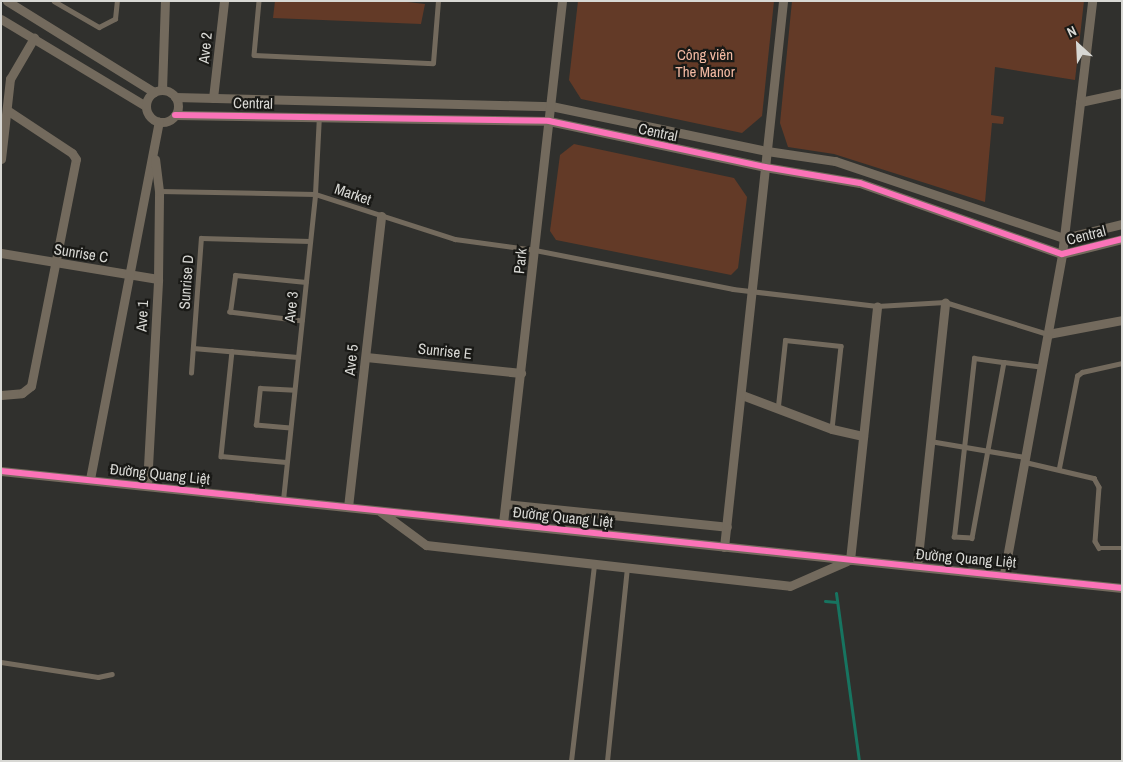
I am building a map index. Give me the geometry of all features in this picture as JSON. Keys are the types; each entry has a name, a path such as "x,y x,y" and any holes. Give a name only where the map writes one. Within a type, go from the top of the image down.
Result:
{"street":[{"path":"1,19 146,106 148,115 159,122 168,121 175,115 178,108 175,97 158,91 7,1"},
{"path":"146,106 158,91 165,1"},
{"name":"Ave 2","path":"213,98 224,1"},
{"name":"Park","path":"504,524 562,1"},
{"path":"724,547 742,395 783,1"},
{"path":"1004,574 1062,254 1092,1"},
{"path":"1,159 10,79 34,38"},
{"path":"1080,102 1122,93"},
{"name":"Central","path":"175,97 551,106 767,151 835,161 1064,238 1122,224"},
{"path":"1,395 22,393 31,386 76,159 72,153 7,110"},
{"name":"Central","path":"175,115 550,121 765,167 860,183 1062,254 1122,239"},
{"name":"Ave 1","path":"90,479 144,208 159,122"},
{"name":"Ave 1","path":"147,485 158,279 159,191 154,149"},
{"path":"144,208 159,210"},
{"name":"Ave 5","path":"348,507 381,216"},
{"name":"Sunrise C","path":"1,253 158,279"},
{"path":"917,566 945,302"},
{"path":"379,511 426,545 790,586 850,560 877,306"},
{"path":"1048,334 1122,320"},
{"name":"Sunrise E","path":"366,357 521,373"},
{"path":"742,395 778,406 832,429 863,436"},
{"name":"Đường Quang Liệt","path":"1,471 850,560 1004,574 1122,588"},
{"path":"506,504 727,527"}],"lane":[{"path":"54,1 99,27 115,19 116,1"},
{"path":"259,1 254,55 433,63 438,1"},
{"name":"Ave 3","path":"283,500 315,194 319,116"},
{"name":"Market","path":"159,191 315,194 455,239 535,250 753,292 877,306 945,302"},
{"name":"Sunrise D","path":"191,373 201,238 310,240"},
{"path":"302,320 230,312 235,275 306,282"},
{"path":"945,302 1048,334"},
{"path":"778,406 785,340 841,346 832,429"},
{"path":"193,348 298,357"},
{"path":"232,351 221,456 286,462"},
{"path":"1004,362 972,538 954,537 974,358 1004,362 1042,368"},
{"path":"1059,468 1077,376 1122,363"},
{"path":"290,428 256,425 260,388 294,390"},
{"path":"930,441 988,450 1094,478 1099,486 1094,541 1100,548 1122,548"},
{"path":"571,761 594,564"},
{"path":"607,761 627,567"},
{"path":"1,662 98,677 112,674"}],"green space":[{"path":"275,1 399,1 425,4 421,24 273,18"},
{"name":"Công viên The Manor","path":"578,1 774,1 762,116 742,133 581,99 569,80"},
{"path":"792,1 1084,1 1075,80 995,67 991,115 1004,117 1003,124 992,123 985,202 834,154 788,147 780,123"},
{"path":"574,144 734,178 747,197 738,268 731,275 556,240 550,231 560,155"}],"waterway":[{"path":"836,593 859,761"},
{"path":"825,601 837,602"}],"cycle path":[{"path":"175,115 549,121 765,167 860,183 1062,254 1122,239"},
{"path":"1,471 1122,588"}]}
